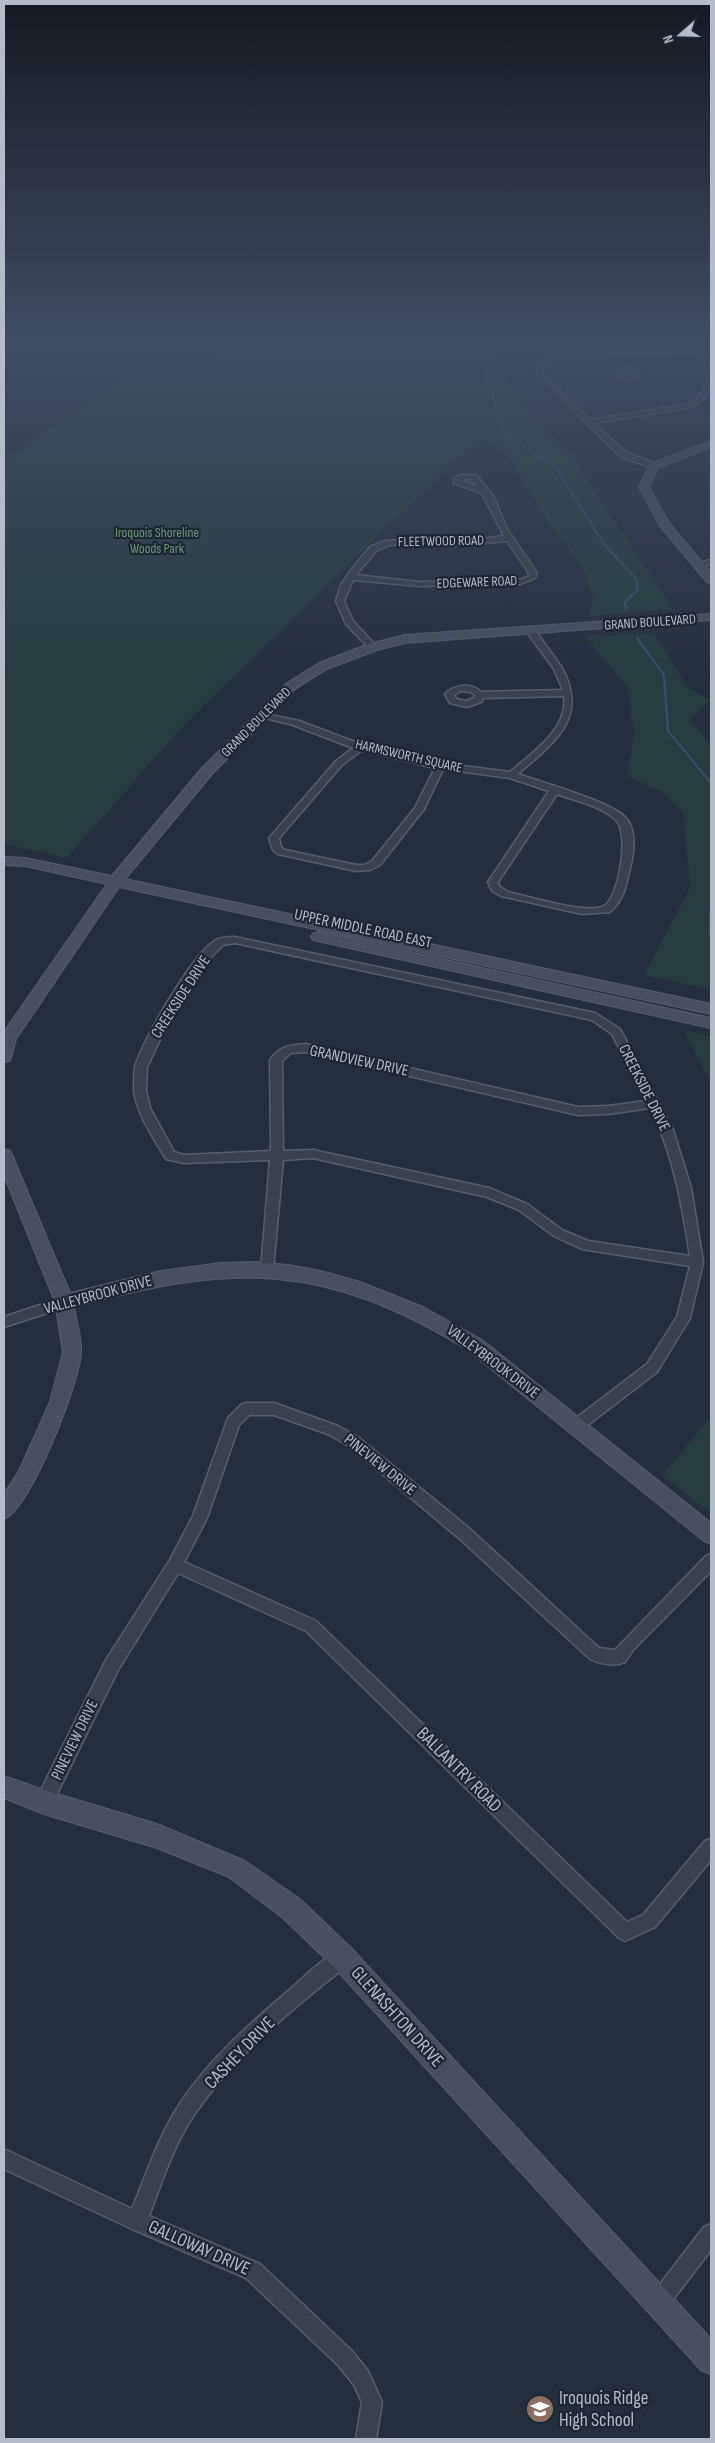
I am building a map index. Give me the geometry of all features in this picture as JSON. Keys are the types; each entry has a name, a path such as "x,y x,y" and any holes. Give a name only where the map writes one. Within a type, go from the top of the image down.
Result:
{"street":[{"path":"627,456 654,466 680,456"},
{"path":"654,466 644,487 664,524 711,580"},
{"name":"EDGEWARE ROAD","path":"350,577 401,583 441,584 520,582 532,578 533,573 503,528 490,496 484,490"},
{"name":"FLEETWOOD ROAD","path":"373,647 349,622 340,601 345,585 350,577 373,549 388,543 413,541 449,544 509,538"},
{"path":"698,564 711,562"},
{"name":"GRAND BOULEVARD","path":"4,1056 6,1038 113,886 163,822 201,779 291,686 323,666 373,647 405,640 711,617"},
{"path":"512,775 562,728 570,708 568,693 559,671 532,631"},
{"path":"479,695 568,693"},
{"name":"HARMSWORTH SQUARE","path":"264,715 296,722 360,747 440,766 512,775 555,790 605,808 622,819 628,833 628,856 616,901 606,910 582,911 505,894 496,889 493,882 555,790"},
{"path":"360,747 339,762 274,838 276,848 282,852 356,868 366,868 376,863 419,809 440,766"},
{"name":"UPPER MIDDLE ROAD EAST","path":"7,862 21,872 113,886 711,1009"},
{"name":"UPPER MIDDLE ROAD EAST","path":"113,886 711,1023"},
{"name":"CREEKSIDE DRIVE","path":"576,1426 652,1368 683,1318 697,1262 685,1188 666,1130 616,1032 595,1017 235,940 220,942 195,971 153,1037 141,1066 140,1091 148,1114 170,1156 184,1160 277,1154 314,1154 489,1193 523,1207 558,1233 586,1246 697,1262"},
{"name":"GRANDVIEW DRIVE","path":"266,1270 277,1154 276,1060 288,1049 306,1048 578,1111 608,1110 652,1104"},
{"path":"4,1154 64,1302 72,1352 60,1402 27,1476 4,1510"},
{"name":"VALLEYBROOK DRIVE","path":"4,1322 64,1302 172,1276 221,1270 288,1272 346,1285 402,1304 439,1322 475,1345 711,1535"},
{"name":"PINEVIEW DRIVE","path":"44,1802 112,1665 175,1564 200,1518 233,1422 246,1408 274,1408 333,1430 354,1442 465,1534 595,1654 607,1658 620,1657 628,1645 711,1561"},
{"name":"BALLANTRY ROAD","path":"175,1564 311,1626 625,1932 649,1921 711,1847"},
{"name":"GLENASHTON DRIVE","path":"4,1787 44,1802 157,1836 237,1870 292,1909 343,1958 711,2360"},
{"name":"CASHEY DRIVE","path":"137,2221 161,2162 187,2110 230,2057 320,1976 343,1958"},
{"name":"GALLOWAY DRIVE","path":"4,2159 137,2221 253,2270 345,2358 361,2378 372,2402 366,2439"},
{"path":"658,2303 711,2234"}],"green space":[{"name":"Iroquois Shoreline Woods Park","path":"10,456 462,456 442,473 184,725 67,858 4,844 4,460"},
{"name":"Iroquois Shoreline Woods Park","path":"507,456 573,456 591,487 674,609 589,616 594,599 583,568 548,523"},
{"path":"654,633 688,688 711,700 690,720 711,746 711,990 644,975 690,888 683,812 661,791 627,776 634,732 628,688 585,636"},
{"path":"684,1030 711,1036 711,1084"},
{"path":"711,1416 711,1513 662,1476"}],"waterway":[{"path":"538,456 556,468 604,544 636,579 637,588"},
{"path":"626,609 625,602 637,591 637,588"},
{"path":"637,638 664,675 668,731 711,783"},
{"path":"711,913 711,934"}],"place":[{"name":"Iroquois Ridge High School","path":"540,2409"}]}
